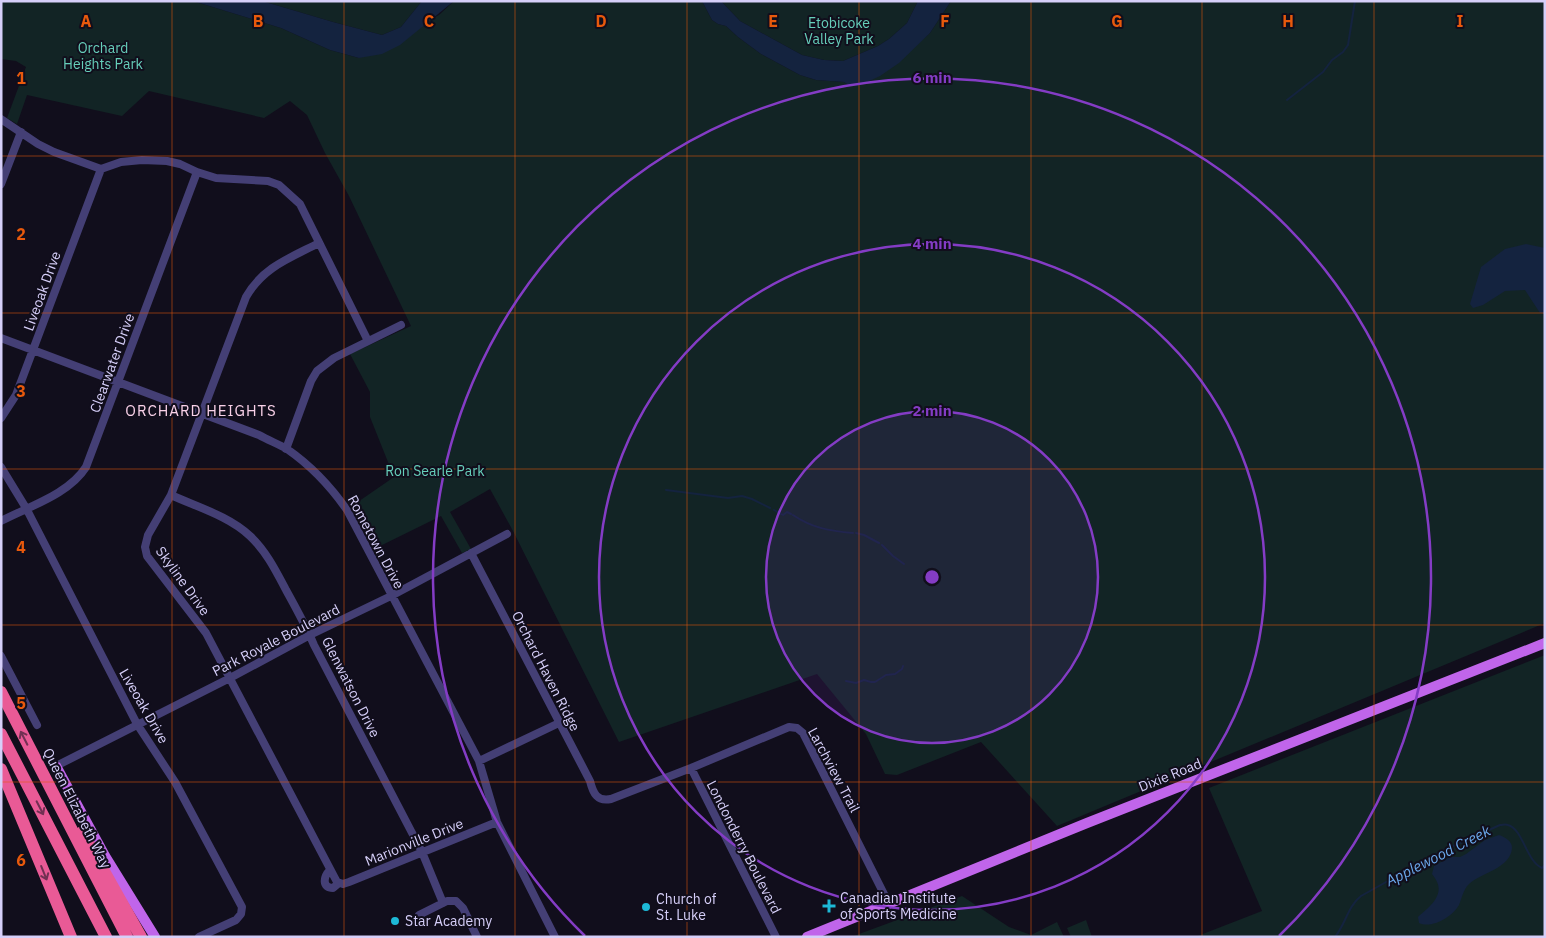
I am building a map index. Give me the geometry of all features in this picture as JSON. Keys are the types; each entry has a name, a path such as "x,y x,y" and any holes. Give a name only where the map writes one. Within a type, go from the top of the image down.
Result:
{"highway":[{"name":"Queen Elizabeth Way","path":"1,692 127,937"},
{"path":"1,734 106,937"},
{"path":"1,769 70,937"},
{"path":"40,769 70,810 142,937"}],"main road":[{"name":"Dixie Road","path":"807,937 1087,823 1545,643"},
{"path":"56,766 105,856 155,937"}],"street":[{"path":"1,118 54,152 101,169 122,162 154,160 180,164 196,172 216,178 268,181 280,185 300,204 368,341"},
{"path":"1,184 21,132"},
{"name":"Liveoak Drive","path":"1,418 14,400 101,169"},
{"name":"Clearwater Drive","path":"1,521 64,490 82,474 89,460 196,172"},
{"name":"Skyline Drive","path":"319,243 270,269 251,289 171,495 148,535 145,547 147,556 206,633 334,879 340,883"},
{"path":"286,449 311,380 317,372 334,358 401,324"},
{"name":"Rometown Drive","path":"1,338 259,435 286,449 335,492 348,510 391,596 479,761 497,822 555,937"},
{"name":"Liveoak Drive","path":"1,467 26,508 137,724 175,782 242,907 241,914 236,920 200,937"},
{"name":"Glenwatson Drive","path":"171,495 225,519 249,536 271,562 422,852 443,903"},
{"name":"Park Royale Boulevard","path":"56,766 230,678 310,635 391,596 507,534"},
{"name":"Orchard Haven Ridge","path":"471,553 590,781 593,792 602,799"},
{"path":"1,656 37,725"},
{"path":"479,761 559,723"},
{"name":"Larchview Trail","path":"602,799 611,799 789,727 799,728 889,904"},
{"name":"Londonderry Boulevard","path":"691,768 776,937"},
{"name":"Marionville Drive","path":"340,883 349,882 497,822"},
{"path":"419,915 452,900 464,908 477,937"}],"green space":[{"path":"1,1 193,1 281,28 330,50 359,58 439,15 454,1 702,1 712,20 726,26 761,54 800,75 816,80 844,82 850,86 855,85 915,46 930,33 951,1 1545,1 1545,623 1057,826 981,742 897,775 885,774 866,734 817,674 619,742 490,489 450,512 471,549 462,553 441,516 376,548 352,506 394,477 370,417 370,392 350,354 411,326 349,196 325,153 307,115 290,101 264,118 149,91 122,116 27,95 17,124 7,118 26,67 16,61 1,59"},
{"path":"262,1 422,1 401,27 382,35"},
{"name":"Etobicoke Valley Park","path":"721,1 918,1 907,23 889,39 878,46 843,61 824,60 802,55 740,21"},
{"path":"1545,655 1545,937 1195,937 1262,911 1209,788"},
{"path":"962,896 1009,927 1031,935 1057,922 1064,937 851,937"},
{"path":"1086,920 1092,937 1071,937 1067,928"}],"water":[{"path":"193,1 262,1 382,35 401,27 422,1 454,1 400,45 382,54 359,58 330,50 281,28"},
{"path":"702,1 721,1 740,21 802,55 824,60 843,61 878,46 889,39 907,23 918,1 951,1 930,33 899,63 880,76 865,83 850,86 844,82 816,80 800,75 761,54 726,26 712,20"},
{"path":"1526,244 1545,248 1545,314 1540,313 1525,290 1505,291 1483,305 1473,308 1470,304 1481,267 1505,249"},
{"path":"1499,835 1508,840 1512,846 1507,861 1469,884 1464,891 1459,905 1447,918 1436,923 1419,923 1418,917 1434,902 1438,893 1439,887 1432,874 1434,866 1450,857 1460,857 1485,840"}],"waterway":[{"path":"1287,100 1323,72 1332,60 1343,52 1348,45 1355,1"},
{"path":"666,490 728,498 742,496 770,508"},
{"path":"774,510 783,515 787,512 791,514"},
{"path":"793,515 807,523 822,528 853,533"},
{"path":"856,533 879,543"},
{"path":"882,545 904,564"},
{"path":"846,681 856,683 864,680 875,682 886,675 895,674 903,666"},
{"name":"Applewood Creek","path":"1335,937 1353,905 1361,896 1440,852 1500,825 1507,825 1513,828 1532,859 1542,868 1545,865"}],"place":[{"name":"Canadian Institute of Sports Medicine","path":"829,906"},
{"name":"Church of St. Luke","path":"646,907"},
{"name":"Star Academy","path":"395,921"}],"district":[{"name":"ORCHARD HEIGHTS","path":"201,411"}],"park label":[{"name":"Orchard Heights Park","path":"103,56"},
{"name":"Ron Searle Park","path":"435,471"}]}
